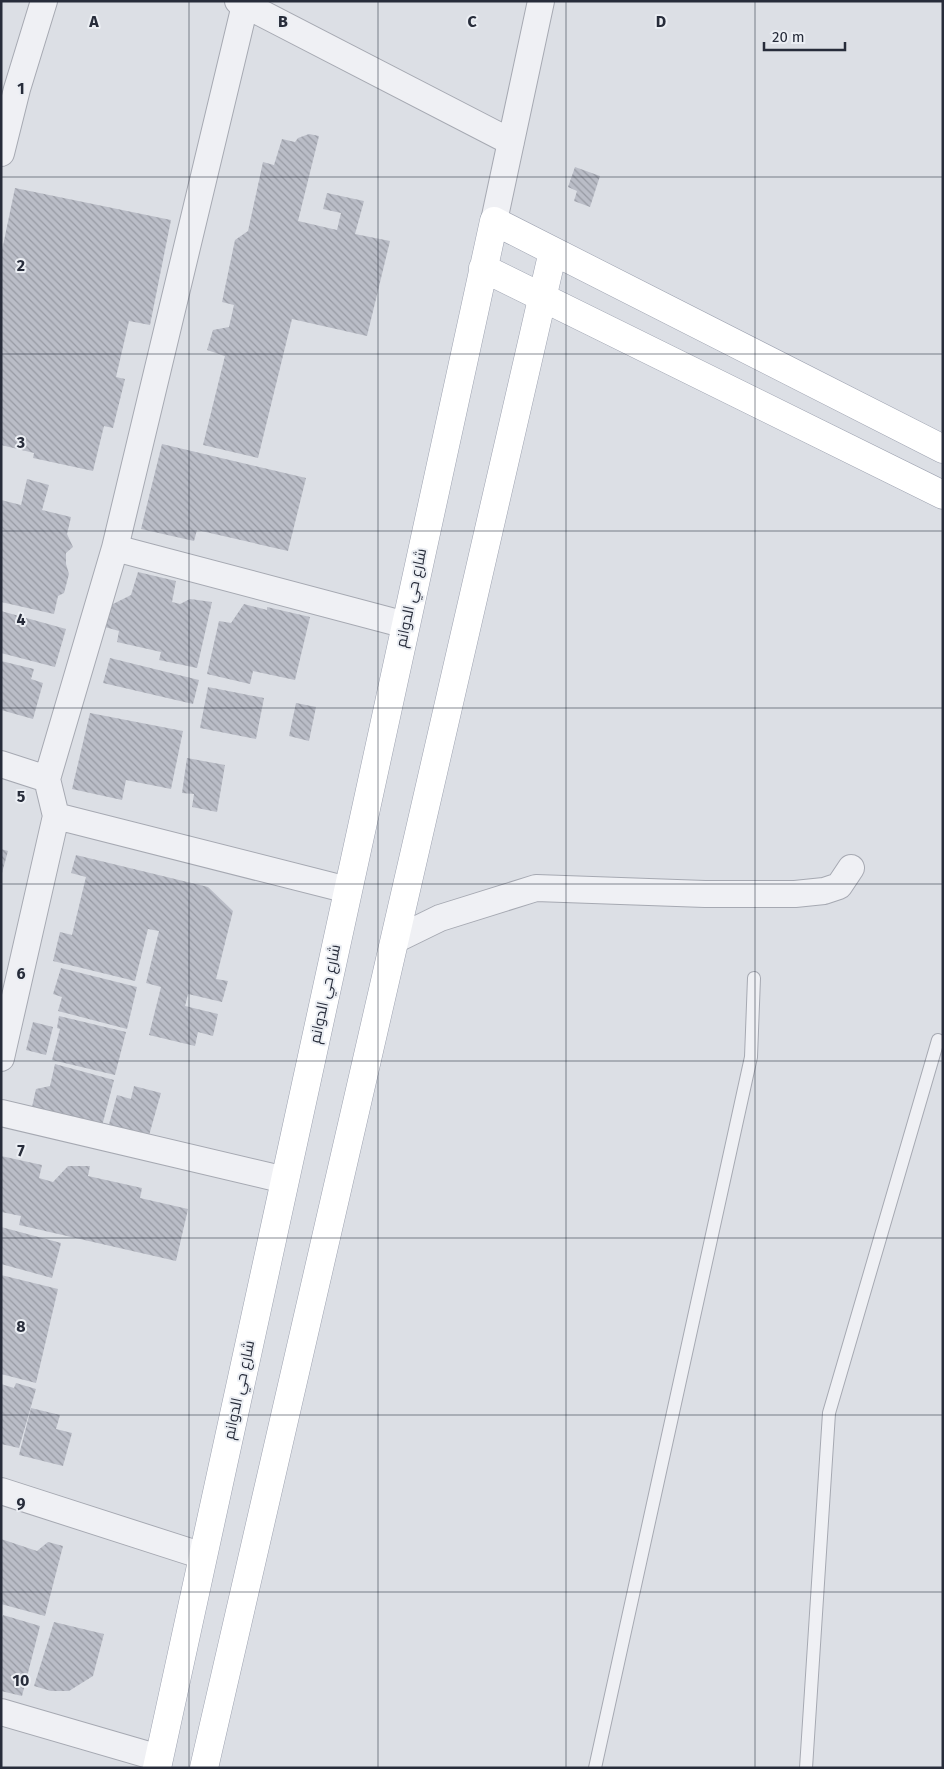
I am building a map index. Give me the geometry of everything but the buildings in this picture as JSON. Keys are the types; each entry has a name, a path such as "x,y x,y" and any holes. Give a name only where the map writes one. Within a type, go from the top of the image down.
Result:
{"main road":[{"path":"494,221 943,449"},
{"name":"شارع حي الدوانم","path":"158,1763 494,221"},
{"path":"204,1768 553,250"},
{"path":"483,268 943,496"}],"street":[{"path":"1,153 9,87 44,1"},
{"path":"494,221 541,1"},
{"path":"1,1058 56,816 47,779 115,548 241,3 511,142"},
{"path":"115,548 406,626"},
{"path":"1,764 47,779"},
{"path":"56,816 348,890"},
{"path":"395,940 440,918 536,888 705,894 796,894 824,892 839,886 851,868"},
{"path":"1,1113 285,1180"},
{"path":"1,1490 203,1556"},
{"path":"1,1712 158,1763"}],"lane":[{"path":"595,1768 751,1057 754,978"},
{"path":"806,1768 829,1414 938,1040"}]}
